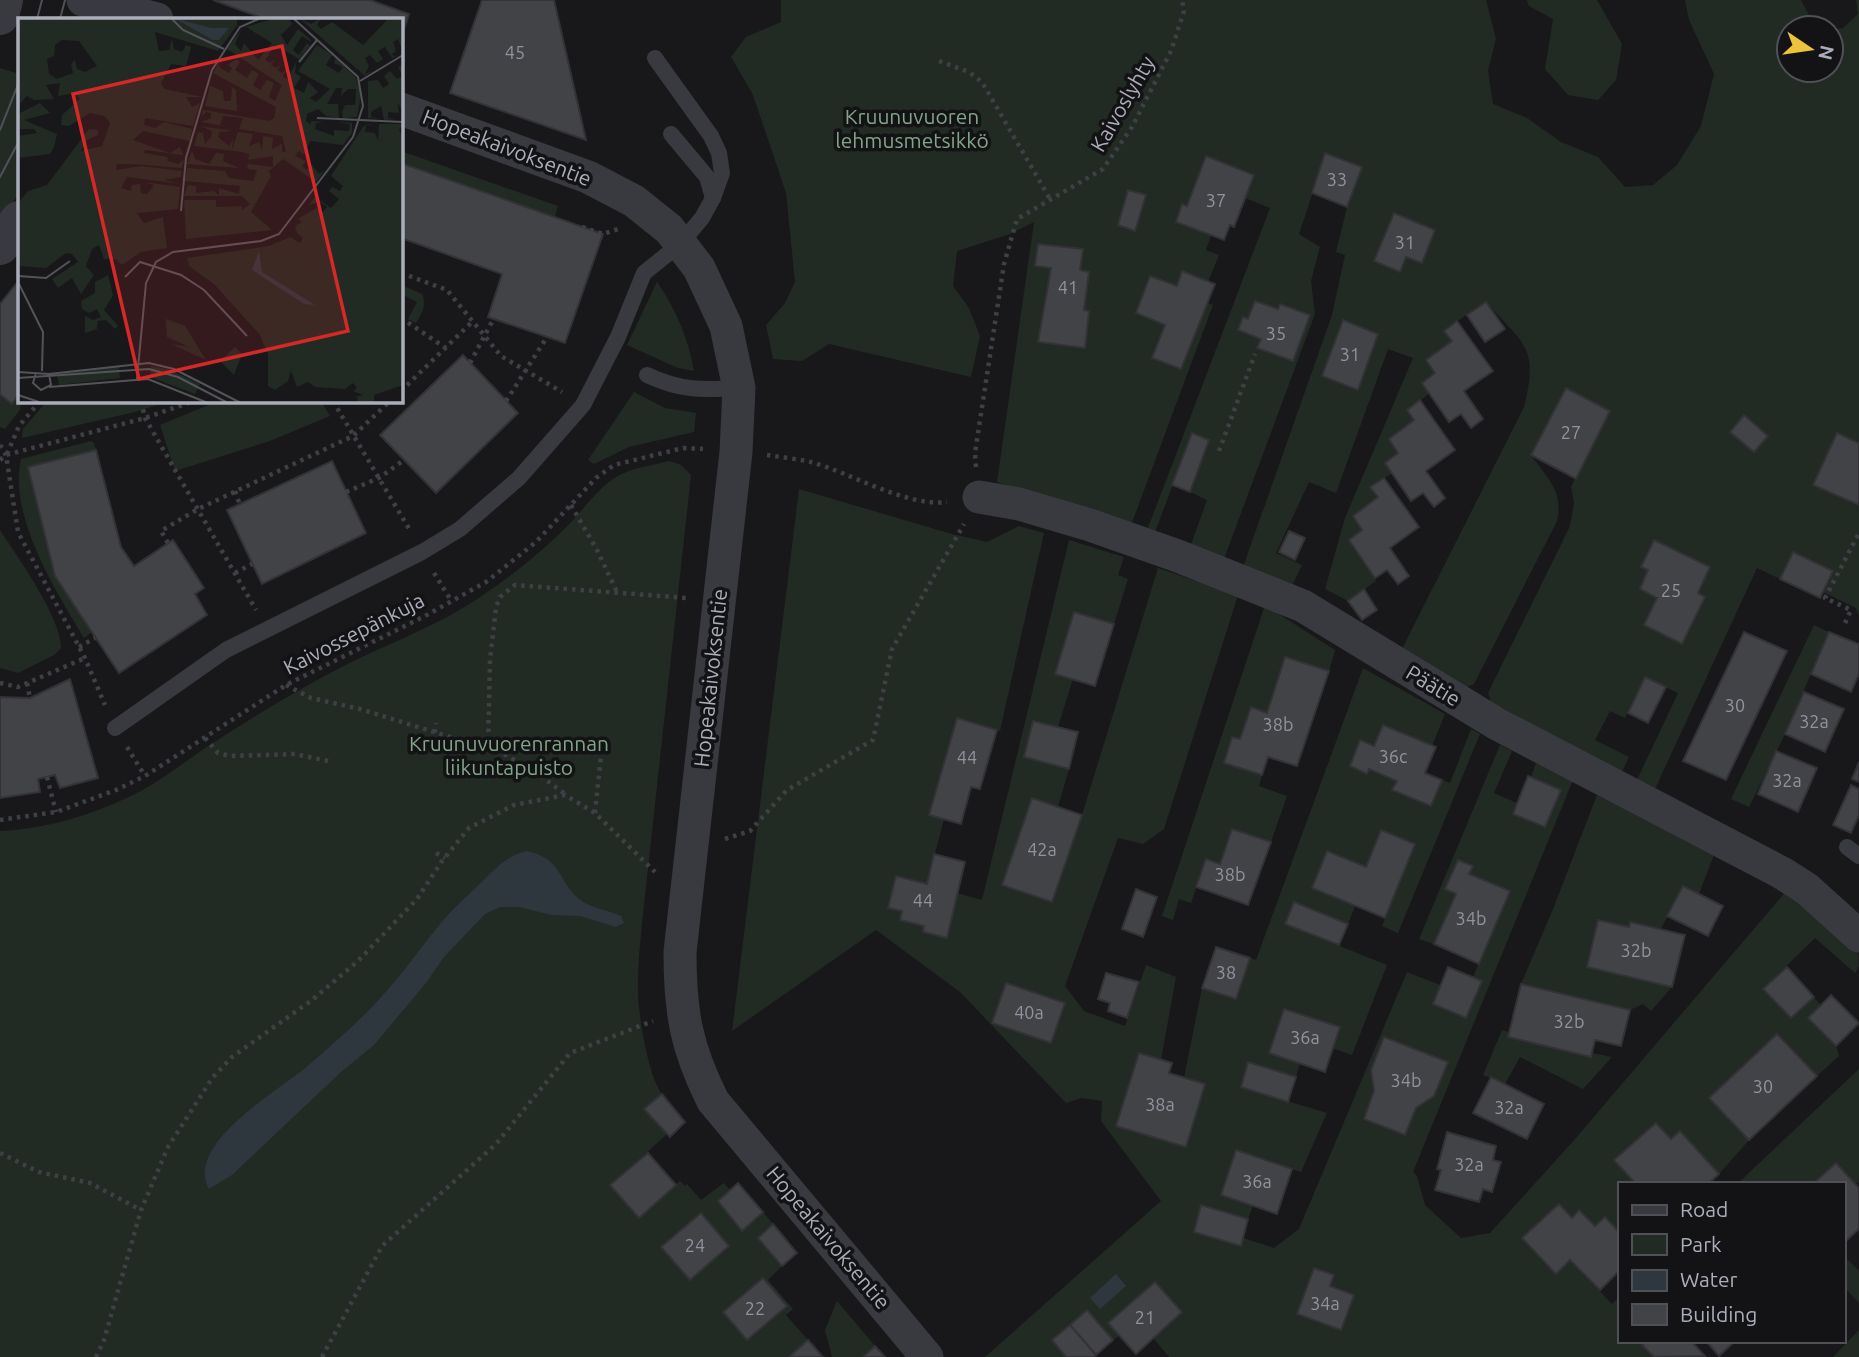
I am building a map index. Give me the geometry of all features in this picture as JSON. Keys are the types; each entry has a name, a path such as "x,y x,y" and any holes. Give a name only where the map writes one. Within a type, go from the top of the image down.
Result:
{"street":[{"path":"0,16 4,0"},
{"path":"97,6 152,18"},
{"name":"Hopeakaivoksentie","path":"402,109 588,177 634,201 669,229 699,268 726,326 739,388 736,452 680,952 682,1019 699,1073 713,1101 928,1357"},
{"path":"0,246 18,221"},
{"name":"Päätie","path":"979,497 1019,504 1090,525 1189,560 1303,606 1497,724 1782,873 1807,889 1859,936"}],"lane":[{"path":"115,728 226,650 422,552 460,529 519,478 583,405 618,337 644,273 680,244 702,218 722,173 719,153 711,136 655,58"},
{"path":"671,134 707,177 713,198"},
{"path":"647,374 669,385 687,389 739,388"}],"path":[{"name":"Kaivoslyhty","path":"979,497 975,453 1003,264 1017,219 1102,169 1132,127 1171,51 1184,10 1182,0"},
{"path":"939,61 969,72 982,82 1050,199"},
{"path":"582,227 603,234 622,228"},
{"path":"402,273 447,290 501,356 583,405"},
{"path":"470,363 494,318"},
{"path":"402,319 446,348"},
{"path":"402,390 472,321"},
{"path":"506,401 547,337"},
{"path":"1219,451 1255,354"},
{"path":"6,455 19,426 39,402"},
{"path":"141,402 145,418 267,629"},
{"path":"0,460 6,455 145,418 191,402"},
{"path":"333,402 422,552"},
{"path":"168,543 161,531 198,509 353,436 389,402"},
{"path":"0,445 6,455 18,532 85,658 115,728 145,776"},
{"name":"Kaivossepänkuja","path":"0,820 56,812 116,790 145,776 286,685 452,602 486,582 514,560 596,478 614,465 683,448 701,449"},
{"path":"770,456 811,462 914,499 936,503 979,497"},
{"path":"346,492 379,478 404,460"},
{"path":"235,491 240,505"},
{"path":"724,839 750,831 787,790 873,740 892,649 979,497"},
{"path":"571,505 617,592"},
{"path":"1845,623 1851,610 1825,598 1859,533"},
{"path":"235,573 252,564"},
{"path":"431,567 452,602"},
{"path":"488,749 488,659 496,607 500,597 515,585 688,598"},
{"path":"79,647 95,638"},
{"path":"0,683 18,687 85,658"},
{"path":"27,683 30,698"},
{"path":"286,685 311,698 360,709 502,753 534,771 565,795 595,813 656,873"},
{"path":"433,741 436,723"},
{"path":"205,738 218,753 230,756 296,754 333,762"},
{"path":"595,813 602,746"},
{"path":"47,777 56,812"},
{"path":"96,1357 104,1340 141,1210 168,1147 213,1077 232,1058 312,1000 358,961 417,899 444,858 469,828 514,805 565,795"},
{"path":"436,853 444,858"},
{"path":"323,1357 382,1246 496,1144 570,1053 653,1021"},
{"path":"0,1153 39,1172 90,1183 141,1210"}],"green space":[{"name":"Kruunuvuoren lehmusmetsikkö","path":"781,0 1486,0 1496,39 1488,70 1493,104 1527,118 1561,142 1598,157 1625,187 1653,185 1677,165 1701,126 1714,74 1689,20 1685,0 1801,0 1808,14 1775,14 1775,84 1845,84 1845,26 1858,14 1856,0 1859,0 1859,615 1856,608 1823,592 1832,570 1794,552 1780,579 1757,568 1655,789 1637,780 1678,693 1646,678 1625,718 1610,711 1595,740 1629,757 1622,772 1491,702 1488,693 1570,526 1574,503 1571,487 1610,412 1566,388 1531,455 1553,485 1559,510 1557,521 1474,684 1465,688 1401,651 1524,407 1530,371 1529,358 1519,338 1486,302 1444,330 1452,341 1426,360 1435,373 1422,383 1429,394 1407,410 1414,420 1389,439 1398,453 1385,463 1392,473 1371,487 1378,497 1353,516 1362,530 1349,540 1376,581 1348,601 1325,589 1345,518 1413,358 1388,349 1336,493 1309,482 1276,553 1302,565 1291,588 1243,567 1332,315 1345,255 1336,252 1347,207 1361,168 1326,153 1299,234 1320,247 1311,281 1315,314 1224,559 1190,547 1207,500 1190,492 1209,441 1192,434 1154,535 1146,533 1270,208 1245,198 1254,174 1206,157 1187,206 1182,205 1176,221 1211,235 1206,250 1219,255 1208,282 1182,272 1177,286 1151,276 1136,313 1165,325 1152,358 1181,369 1207,303 1213,305 1130,528 997,482 1034,222 1010,234 957,251 953,286 969,308 980,336 971,377 829,344 802,361 773,359 766,325 785,303 795,282 786,193 753,95 731,57 746,37 781,22","holes":["1129,190 1146,195 1135,230 1118,225","1394,213 1435,230 1422,263 1406,257 1400,272 1374,261","1038,244 1083,249 1080,270 1089,272 1084,310 1089,311 1084,348 1039,342 1051,268 1035,266","1255,301 1278,309 1280,304 1310,315 1293,361 1258,348 1261,339 1238,330 1242,318 1248,319","1343,321 1378,334 1358,389 1322,376"]},
{"path":"1527,0 1597,0 1622,44 1616,80 1598,100 1568,95 1545,69 1553,19 1529,6"},
{"path":"0,68 18,74 18,195 0,222"},
{"path":"402,151 558,206 555,217 402,163"},
{"path":"657,282 680,324 694,371 678,368 627,345"},
{"path":"402,285 422,294 424,306 416,323 408,319 417,302 402,294"},
{"path":"634,392 665,408 696,413 694,432 629,447 594,464 588,460"},
{"path":"0,394 11,403 18,395 20,410 5,429 0,427"},
{"path":"46,402 167,402 22,438 23,429"},
{"path":"216,402 322,402 330,416 270,441 175,471 160,425"},
{"path":"91,441 96,450 28,467 55,576 92,632 84,638 37,552 21,504 19,481 21,459"},
{"name":"Kruunuvuorenrannan liikuntapuisto","path":"669,461 681,465 691,475 642,923 638,985 645,1046 652,1074 662,1094 644,1109 667,1134 611,1185 639,1217 680,1181 685,1186 687,1184 701,1200 724,1183 730,1190 718,1201 763,1212 773,1224 758,1238 782,1266 768,1280 793,1309 786,1315 808,1340 789,1357 0,1357 0,831 70,819 121,801 147,787 301,689 465,607 541,550 611,480 630,471","holes":["701,1213 729,1245 690,1280 662,1247","762,1278 787,1306 747,1340 723,1312"]},
{"path":"799,489 987,542 1019,526 1044,533 1000,731 957,718 929,814 944,819 927,884 896,877 889,908 902,911 957,893 982,900 1069,540 1124,557 1118,575 1128,579 1114,624 1074,612 1055,673 1073,679 1058,727 1033,721 1024,757 1069,769 1058,807 1032,798 1003,885 1051,901 1082,815 1158,568 1238,595 1164,829 1143,844 1118,838 1065,986 1084,1011 1125,1026 1146,965 1176,977 1161,1060 1138,1054 1117,1126 1186,1147 1184,1078 1202,988 1236,999 1250,958 1256,960 1363,668 1445,714 1432,746 1374,746 1360,740 1350,766 1367,774 1369,769 1397,781 1392,791 1431,806 1442,780 1450,783 1471,729 1480,734 1398,933 1382,926 1415,844 1382,830 1366,867 1313,888 1355,906 1348,924 1293,903 1285,924 1387,965 1352,1055 1332,1048 1339,1027 1283,1009 1269,1053 1300,1063 1296,1077 1249,1062 1241,1087 1327,1113 1301,1172 1236,1150 1221,1195 1253,1206 1248,1219 1202,1205 1194,1232 1240,1246 1243,1238 1274,1248 1299,1229 1407,972 1440,985 1433,1004 1466,1018 1482,982 1473,977 1509,891 1469,874 1473,866 1458,860 1445,889 1456,894 1434,944 1419,939 1500,745 1512,751 1494,793 1517,803 1513,814 1545,827 1561,790 1531,777 1536,763 1573,780 1413,1172 1417,1176 1425,1205 1461,1238 1490,1233 1575,1139 1787,890 1858,951 1859,966 1855,973 1815,938 1763,989 1791,1018 1814,997 1821,1005 1809,1018 1836,1046 1839,1056 1817,1076 1776,1034 1710,1097 1749,1140 1719,1174 1680,1131 1671,1139 1655,1123 1615,1160 1634,1182 1618,1182 1618,1231 1605,1217 1595,1226 1579,1210 1572,1218 1559,1204 1522,1238 1556,1273 1570,1260 1612,1304 1618,1298 1618,1343 1644,1343 1643,1345 1654,1357 1169,1357 1153,1338 1181,1312 1155,1282 1108,1323 1119,1336 1113,1340 1087,1310 1052,1340 1066,1357 985,1357 1161,1201 1101,1121 1102,1101 1081,1098 1066,1103 960,992 876,930 732,1031","holes":["1384,1037 1448,1062 1434,1096 1416,1108 1405,1135 1364,1119 1374,1091 1371,1070","1314,1268 1330,1286 1354,1295 1340,1330 1297,1313"]},
{"path":"0,530 46,604 54,620 61,648 54,655 18,673 0,668"},
{"path":"1265,605 1335,650 1329,671 1285,657 1267,713 1251,708 1240,739 1232,738 1224,763 1262,775 1259,786 1287,796 1271,842 1232,829 1220,864 1206,859 1191,903 1179,899 1173,920 1162,916"},
{"path":"1814,625 1829,632 1785,734 1749,807 1731,799"},
{"path":"1597,795 1714,855 1699,894 1683,886 1661,929 1630,922 1629,927 1598,920 1587,967 1672,987 1651,1011 1643,1004 1630,1010 1521,984"},
{"path":"1502,1030 1591,1057 1592,1053 1612,1057 1583,1089 1520,1057 1505,1084 1483,1075"},
{"path":"1859,1069 1859,1182 1856,1184 1836,1163 1815,1182 1739,1182"},
{"path":"1845,1257 1859,1271 1859,1303 1845,1288"},
{"path":"837,1301 875,1346 863,1357 832,1357 825,1330"},
{"path":"1859,1330 1859,1357 1833,1357"}],"water":[{"path":"527,851 547,859 554,865 579,899 588,905 621,916 624,923 616,927 580,916 551,915 519,907 500,907 485,914 444,957 374,1045 341,1072 232,1175 209,1189 205,1172 209,1155 221,1138 255,1105 304,1069 360,1019 396,980 447,916 508,859"},
{"path":"1116,1274 1126,1286 1100,1309 1090,1298"}],"building":[{"path":"213,0 370,0 409,14 402,35 402,18 262,18"},
{"path":"482,0 554,0 586,140 450,93"},
{"path":"1325,153 1362,167 1347,207 1312,193"},
{"path":"1206,156 1254,175 1234,227 1230,225 1224,240 1176,222 1182,204 1187,206"},
{"path":"402,163 603,234 565,343 488,317 502,274 402,238"},
{"path":"1128,190 1146,195 1135,231 1118,225"},
{"path":"1394,213 1435,230 1422,263 1406,257 1400,272 1374,261"},
{"path":"1038,244 1083,249 1080,270 1089,272 1084,310 1089,311 1085,348 1038,342 1051,268 1035,266"},
{"path":"1182,271 1215,284 1181,369 1152,358 1165,325 1136,313 1150,276 1177,286"},
{"path":"18,281 18,395 12,404 0,394 0,304"},
{"path":"1255,301 1278,309 1280,304 1310,315 1293,361 1257,348 1261,339 1238,330 1243,317 1248,319"},
{"path":"1486,302 1505,329 1485,342 1467,315"},
{"path":"1343,320 1378,334 1358,390 1322,376"},
{"path":"1457,321 1493,371 1464,391 1483,419 1471,428 1461,414 1449,422 1422,383 1435,373 1426,360 1452,341 1444,331"},
{"path":"463,355 518,413 436,493 380,435"},
{"path":"1566,388 1610,411 1576,479 1531,455"},
{"path":"1420,400 1455,450 1426,471 1445,498 1434,507 1423,493 1411,501 1385,463 1398,453 1389,439 1414,420 1407,410"},
{"path":"1744,415 1768,436 1754,452 1730,432"},
{"path":"1192,433 1209,440 1190,492 1172,485"},
{"path":"1837,433 1859,443 1859,505 1813,485"},
{"path":"96,450 121,547 134,566 173,540 204,588 195,594 207,615 119,673 55,576 28,467"},
{"path":"332,461 366,533 262,584 227,510"},
{"path":"1384,478 1419,527 1390,548 1409,576 1398,584 1387,570 1375,578 1349,540 1362,530 1353,516 1378,497 1370,487"},
{"path":"1289,531 1305,538 1295,560 1279,552"},
{"path":"1654,540 1710,567 1698,593 1705,597 1682,644 1644,625 1657,598 1640,589 1648,570 1641,567"},
{"path":"1793,552 1833,571 1820,598 1780,579"},
{"path":"1364,589 1377,610 1362,620 1348,601"},
{"path":"1074,612 1114,624 1095,686 1055,674"},
{"path":"1744,632 1787,651 1726,780 1683,761"},
{"path":"1829,632 1859,644 1859,674 1851,692 1811,674"},
{"path":"1285,657 1329,671 1297,766 1268,757 1262,775 1224,763 1232,737 1240,739 1251,707 1267,713"},
{"path":"1645,677 1666,687 1648,723 1628,713"},
{"path":"70,679 98,778 60,788 55,775 38,779 40,792 0,798 0,697 30,698"},
{"path":"1804,692 1844,709 1825,752 1785,734"},
{"path":"957,718 997,730 980,789 971,787 961,824 929,815"},
{"path":"1033,721 1078,732 1069,769 1024,757"},
{"path":"1383,725 1436,747 1425,773 1442,780 1431,806 1392,790 1397,781 1369,769 1367,774 1350,766 1360,740 1374,746"},
{"path":"1776,751 1817,768 1798,812 1758,794"},
{"path":"1859,762 1859,782 1852,779"},
{"path":"1528,776 1561,790 1545,827 1513,814"},
{"path":"1851,785 1859,789 1859,815 1851,833 1833,825"},
{"path":"1032,798 1082,815 1052,902 1002,885"},
{"path":"1232,829 1271,842 1248,905 1196,887 1206,859 1220,864"},
{"path":"1381,830 1415,844 1385,918 1312,888 1327,851 1366,867"},
{"path":"934,854 965,862 947,938 923,932 924,926 900,920 902,911 888,908 896,876 927,884"},
{"path":"1458,860 1473,866 1469,874 1510,891 1479,964 1434,944 1456,894 1445,889"},
{"path":"1683,886 1723,906 1708,936 1667,916"},
{"path":"1136,889 1157,897 1143,937 1122,929"},
{"path":"1294,902 1348,924 1339,945 1285,924"},
{"path":"1598,920 1629,927 1630,922 1685,935 1672,987 1587,967"},
{"path":"1216,947 1250,958 1236,999 1202,988"},
{"path":"1448,967 1482,981 1466,1018 1433,1004"},
{"path":"1787,967 1814,997 1791,1018 1763,989"},
{"path":"1106,973 1139,982 1127,1018 1108,1011 1110,1003 1098,999"},
{"path":"1006,983 1065,1003 1051,1043 992,1023"},
{"path":"1521,984 1630,1010 1621,1046 1595,1040 1591,1057 1508,1037"},
{"path":"1831,995 1859,1023 1836,1046 1808,1018"},
{"path":"1284,1009 1340,1027 1325,1072 1269,1053"},
{"path":"1777,1034 1817,1076 1749,1140 1709,1098"},
{"path":"1384,1037 1448,1062 1434,1096 1416,1108 1405,1135 1364,1119 1374,1091 1371,1070"},
{"path":"1139,1053 1172,1063 1169,1073 1205,1084 1186,1147 1116,1126"},
{"path":"1248,1062 1296,1077 1288,1102 1241,1087"},
{"path":"1491,1077 1544,1104 1527,1139 1473,1113"},
{"path":"662,1094 685,1122 670,1137 644,1109"},
{"path":"1656,1123 1671,1139 1680,1131 1719,1174 1710,1182 1634,1182 1614,1160"},
{"path":"1447,1132 1496,1146 1493,1160 1501,1162 1492,1192 1483,1189 1479,1202 1435,1190 1441,1170 1437,1169"},
{"path":"1236,1150 1292,1169 1277,1214 1221,1195"},
{"path":"648,1153 676,1185 639,1218 610,1185"},
{"path":"1836,1163 1859,1188 1859,1229 1847,1240 1845,1182 1815,1182"},
{"path":"738,1183 763,1212 742,1231 718,1201"},
{"path":"1559,1204 1572,1218 1579,1210 1595,1226 1605,1217 1618,1231 1618,1272 1600,1290 1570,1260 1556,1274 1522,1238"},
{"path":"1201,1205 1248,1219 1241,1246 1194,1232"},
{"path":"701,1213 729,1246 690,1280 661,1247"},
{"path":"773,1224 797,1253 782,1266 758,1238"},
{"path":"1314,1268 1334,1275 1330,1286 1354,1295 1341,1330 1297,1314"},
{"path":"763,1278 787,1306 747,1340 723,1312"},
{"path":"1155,1282 1182,1312 1136,1354 1108,1323"},
{"path":"1087,1310 1113,1340 1096,1355 1070,1325"},
{"path":"1070,1325 1096,1355 1094,1357 1066,1357 1052,1340"},
{"path":"808,1340 823,1357 789,1357"},
{"path":"1693,1343 1705,1356 1654,1357 1642,1345"},
{"path":"1708,1343 1733,1343 1719,1356"},
{"path":"875,1346 885,1357 863,1357"}],"tram line":[{"path":"37,18 42,0"},
{"path":"60,18 65,0"},
{"path":"0,130 18,85"},
{"path":"0,177 18,143"}]}
